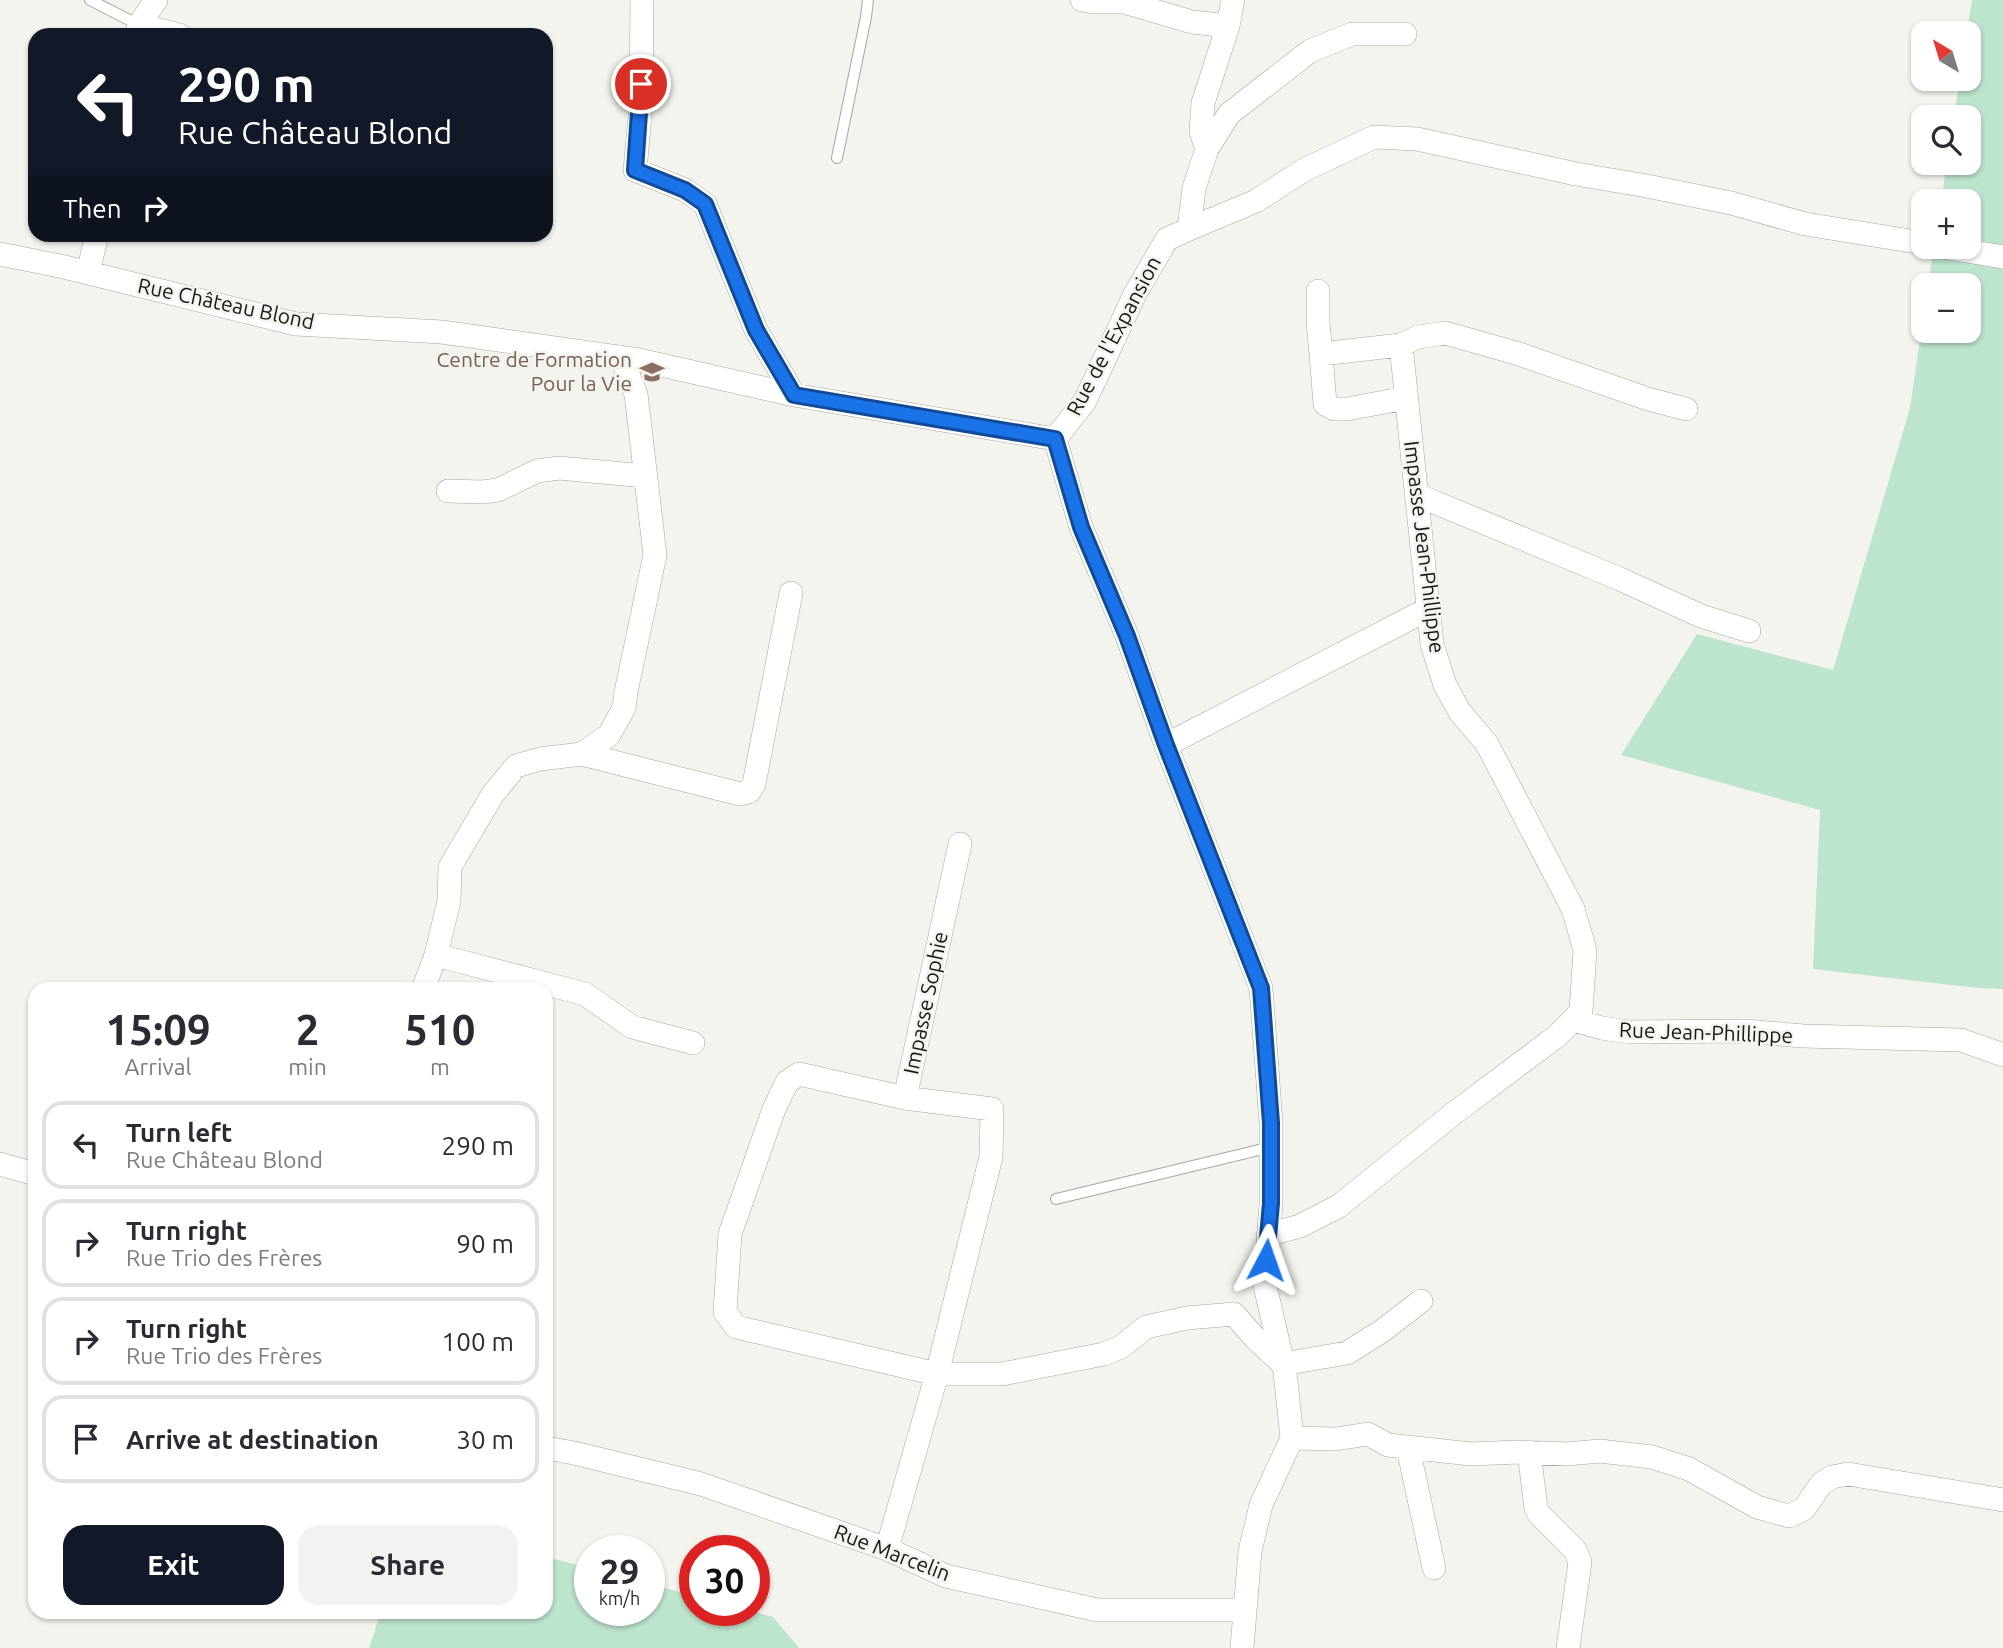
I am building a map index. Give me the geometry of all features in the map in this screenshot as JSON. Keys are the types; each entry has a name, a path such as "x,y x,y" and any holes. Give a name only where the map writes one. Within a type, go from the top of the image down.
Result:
{"street":[{"path":"138,28 156,0"},
{"path":"642,0 641,105 635,170 685,190 705,204 756,330 794,395"},
{"path":"1083,0 1124,2 1192,22 1228,26"},
{"path":"1207,149 1201,132 1203,103 1228,26 1233,0"},
{"path":"1189,229 1194,188 1207,149 1229,114 1310,51 1352,34 1405,34"},
{"name":"Rue de l'Expansion","path":"1055,439 1084,401 1135,294 1167,239 1256,201 1304,170 1374,137 1417,139 1576,174 1731,203 1805,224 1911,241"},
{"path":"88,273 95,242"},
{"path":"1981,253 2003,257"},
{"name":"Rue Château Blond","path":"0,254 296,324 442,332 621,357 794,395 1055,439"},
{"path":"1318,291 1325,404 1334,409 1346,409 1406,398"},
{"path":"1321,354 1401,345 1418,337 1446,333 1686,409"},
{"name":"Impasse Jean-Phillippe","path":"1401,345 1433,644 1445,685 1460,712 1487,744 1573,909 1585,950 1581,1011 1573,1020"},
{"path":"582,754 609,735 624,708 655,555 636,394 621,357"},
{"path":"1055,439 1081,527 1127,636 1166,745 1261,988 1271,1123 1271,1203 1265,1286 1283,1364 1292,1438 1261,1505 1250,1551 1242,1648"},
{"path":"448,491 482,492 498,489 537,471 559,468 645,476"},
{"path":"1417,495 1620,579 1701,616 1749,631"},
{"path":"426,982 436,954 449,901 450,867 493,794 516,765 582,754 709,788 740,794 749,792 754,784 791,593"},
{"path":"1166,745 1429,609"},
{"name":"Impasse Sophie","path":"887,1549 937,1374 991,1157 992,1109 905,1098 960,844"},
{"path":"436,954 540,982"},
{"path":"553,985 585,994 632,1027 693,1043"},
{"path":"1268,1235 1300,1226 1339,1206 1453,1114 1557,1036 1573,1020"},
{"name":"Rue Jean-Phillippe","path":"1573,1020 1629,1032 1745,1031 1803,1037 1961,1040 2003,1055"},
{"path":"905,1098 799,1074 787,1083 774,1109 730,1234 724,1312 736,1326 937,1374 1002,1374 1104,1354 1121,1347 1146,1327 1187,1318 1234,1314 1283,1364"},
{"path":"0,1164 28,1172"},
{"path":"1283,1364 1347,1353 1382,1331 1420,1301"},
{"path":"1292,1438 1336,1439 1368,1433 1388,1445 1471,1454 1567,1454 1601,1451 1652,1457 1689,1469 1757,1507 1789,1516 1804,1510 1821,1484 1832,1477 1848,1474 2003,1500"},
{"path":"1408,1448 1434,1569"},
{"name":"Rue Marcelin","path":"553,1449 701,1484 887,1549 946,1576 1097,1610 1245,1610"},
{"path":"1529,1452 1536,1508 1574,1550 1580,1562 1568,1648"}],"lane":[{"path":"90,0 134,28"},
{"path":"837,158 868,0"},
{"path":"1056,1199 1271,1147"}],"green space":[{"path":"1972,0 2003,0 2003,989 1813,969 1820,810 1621,755 1697,634 1833,670 1910,408 1919,343 1981,343 1981,273 1930,273 1932,259 1981,259 1981,189 1943,189 1945,175 1981,175 1981,105 1956,105 1958,91 1981,91 1981,21 1969,21"},
{"path":"553,1559 574,1564 574,1626 665,1626 665,1588 679,1592 679,1626 770,1626 770,1616 799,1648 369,1648 379,1619 553,1619"}],"place":[{"name":"Centre de Formation Pour la Vie","path":"652,372"}],"route":[{"path":"641,84 635,170 685,190 705,204 756,330 794,395 1055,439 1081,527 1127,636 1166,745 1261,988 1271,1123 1271,1203 1266,1260"}]}
